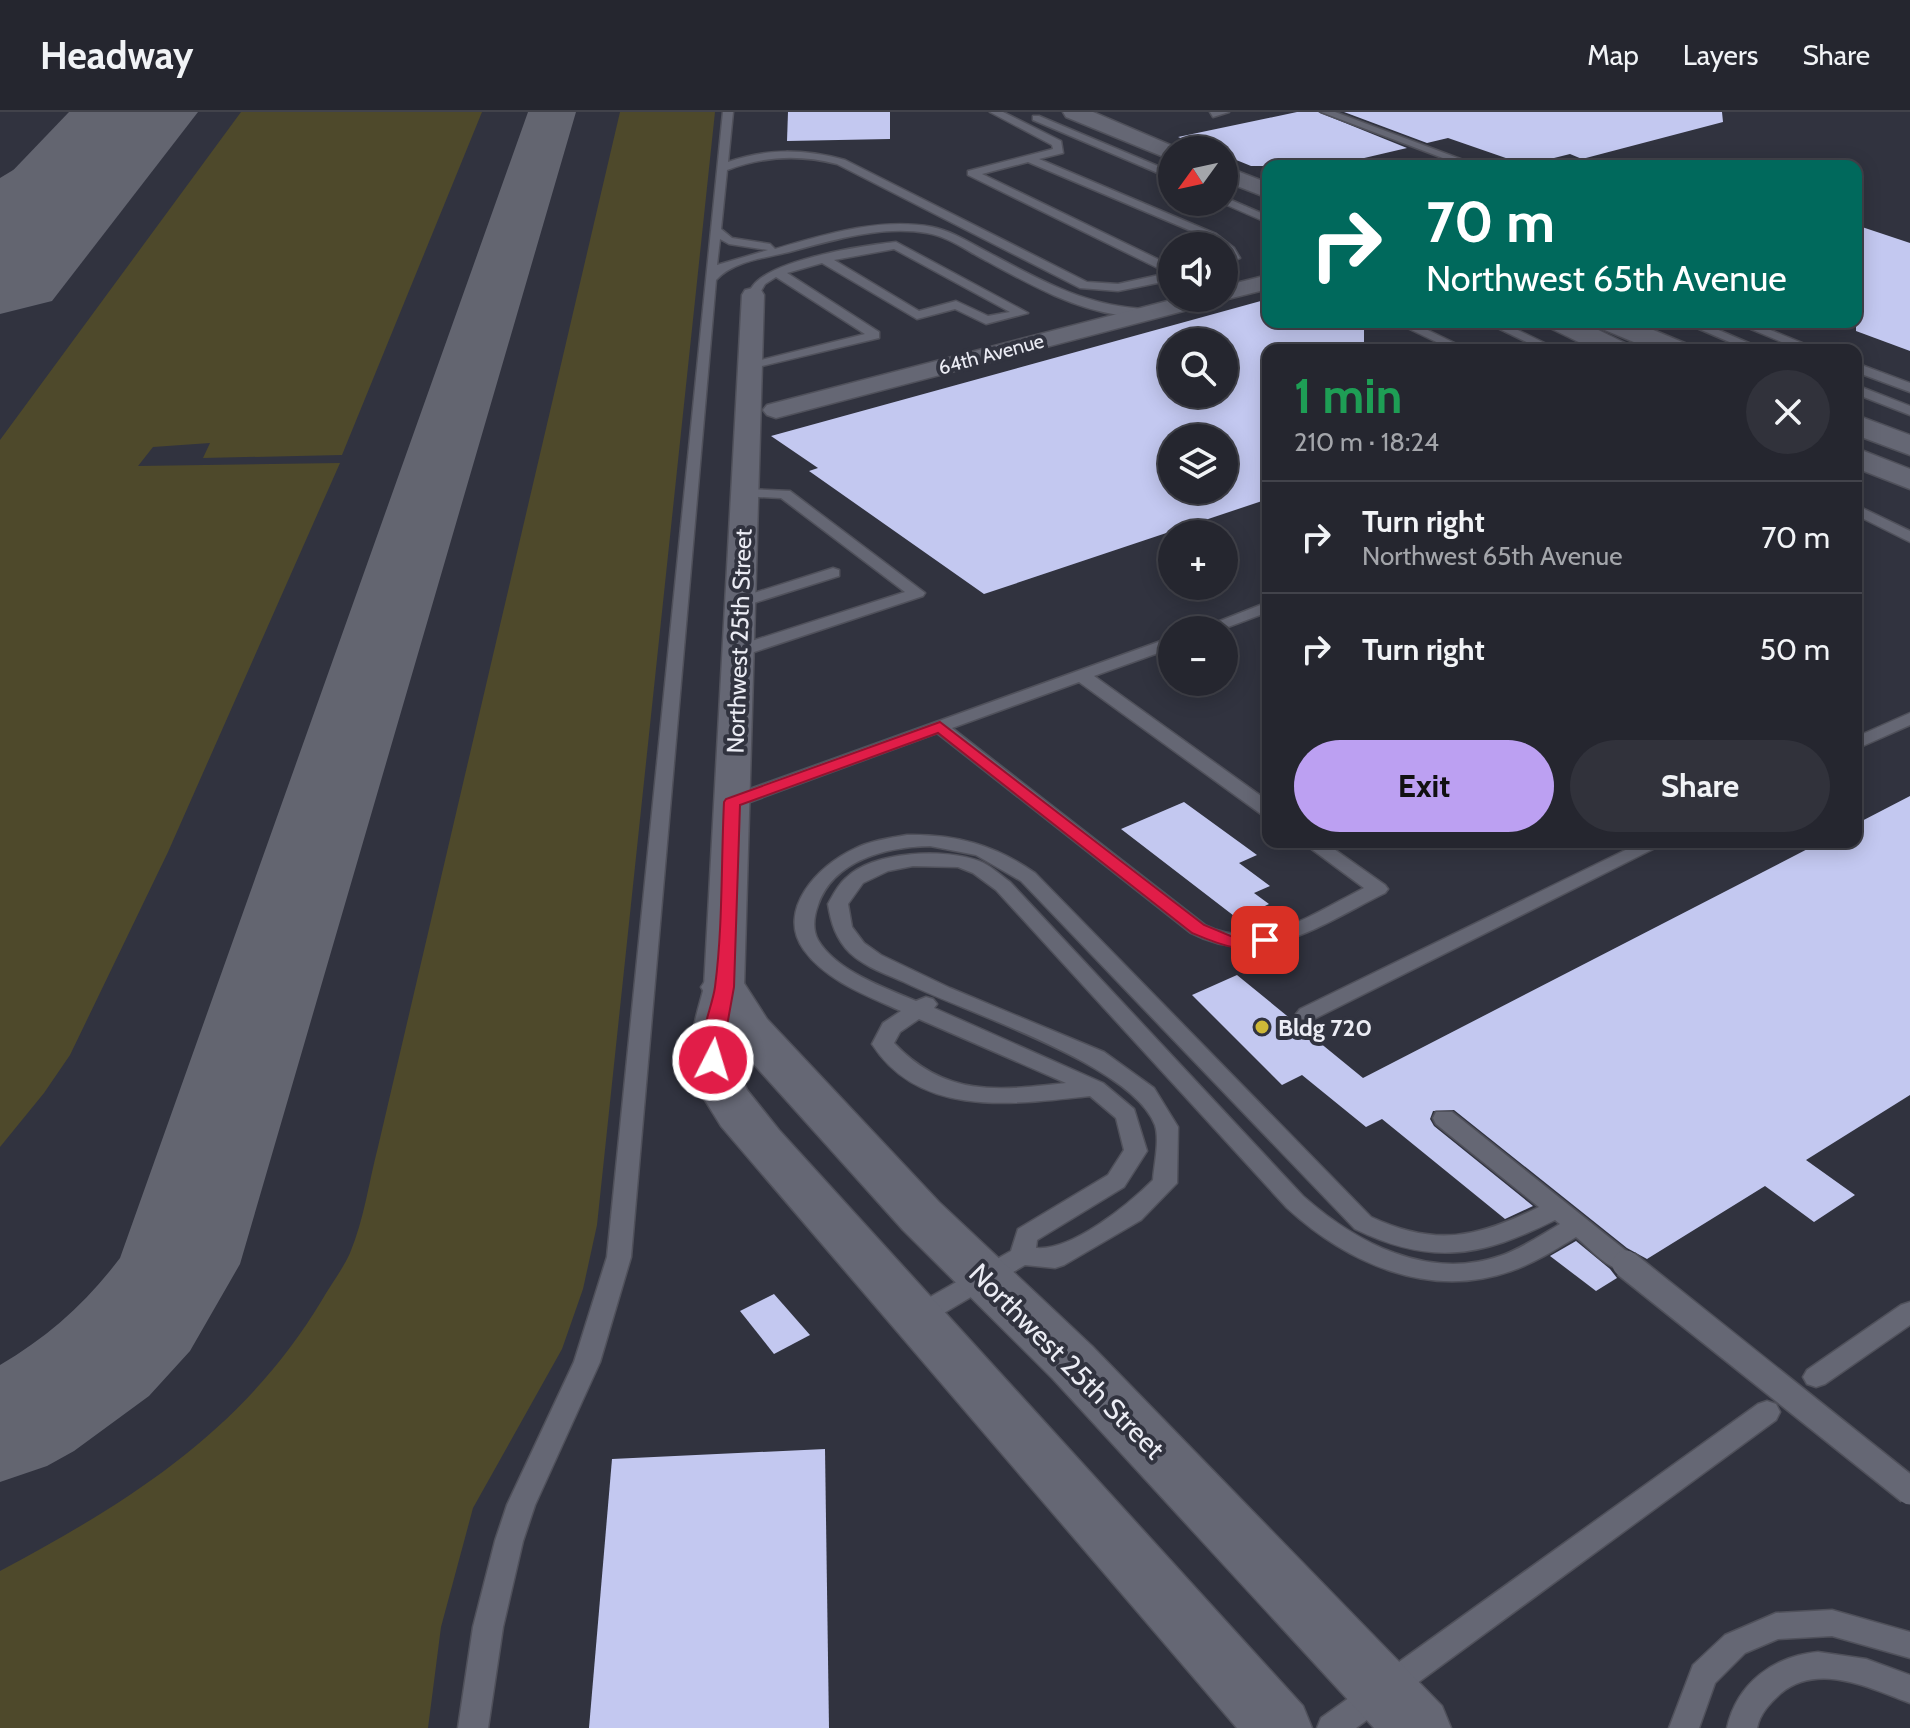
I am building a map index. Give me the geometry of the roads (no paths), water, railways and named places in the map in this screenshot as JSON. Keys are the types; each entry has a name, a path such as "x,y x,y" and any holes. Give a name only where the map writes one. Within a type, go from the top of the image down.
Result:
{"street":[{"path":"1074,112 1158,146"},
{"path":"1238,179 1262,189"},
{"path":"1238,290 1262,284"},
{"name":"Northwest 25th Street","path":"753,295 724,987 714,1029 715,1077 732,1106 918,1316 1053,1475 1279,1728"},
{"name":"64th Avenue","path":"776,410 1158,311"},
{"path":"1572,328 1605,344"},
{"path":"1624,328 1663,344"},
{"path":"1862,426 1910,446"},
{"path":"1862,460 1910,480"},
{"name":"Northwest 25th Street","path":"724,987 750,1030 921,1216 1004,1266 1072,1362 1401,1710"}],"lane":[{"path":"473,1728 488,1627 509,1541 521,1505 587,1362 619,1257 728,112"},
{"path":"995,112 1057,143 1059,151 972,173 1158,267"},
{"path":"1022,112 1158,170"},
{"path":"1326,112 1458,160"},
{"path":"722,168 760,155 813,154 841,162 1084,285 1102,289 1128,287 1158,278"},
{"path":"1048,156 1099,178 1111,191"},
{"path":"1032,160 1203,232"},
{"path":"1238,206 1262,217"},
{"path":"710,279 720,268 733,262 797,247 884,228 927,229 945,235 1074,302 1108,312 1151,313"},
{"path":"715,230 723,238 739,244 797,247"},
{"path":"753,295 761,281 777,272 826,260 896,245 1022,313 986,320 956,305 917,315 826,260"},
{"path":"750,367 875,335 777,272"},
{"path":"1414,328 1450,344"},
{"path":"1504,328 1540,344"},
{"path":"1704,328 1744,344"},
{"path":"1756,328 1797,344"},
{"path":"1862,369 1910,388"},
{"path":"1862,391 1910,411"},
{"path":"739,651 917,593 785,494 745,493"},
{"path":"1862,512 1910,537"},
{"path":"741,602 833,573"},
{"path":"1238,618 1262,609"},
{"path":"732,802 1158,647"},
{"path":"1081,675 1262,806"},
{"path":"1862,741 1910,718"},
{"path":"940,727 1198,929 1231,943 1265,940 1378,889 1320,848"},
{"path":"1004,1266 1026,1235 1116,1181 1136,1151 1126,1115 1095,1088 851,979 812,946 803,923 807,904 822,878 840,862 863,851 887,845 948,842 976,848 1028,877 1363,1223 1384,1235 1412,1245 1443,1248 1474,1245 1518,1229 1556,1209"},
{"path":"1307,1014 1645,848"},
{"path":"918,1316 1004,1266 1055,1259 1133,1214 1165,1183 1167,1127 1146,1093 1096,1057 943,993 874,960 857,948 842,927 838,904 854,880 882,867 911,861 937,860 972,865 1003,886 1295,1202 1333,1233 1380,1258 1425,1270 1452,1272 1501,1265 1539,1248 1577,1225"},
{"path":"943,993 891,1028 883,1044 900,1066 929,1084 964,1096 1095,1088"},
{"path":"1444,1118 1910,1491"},
{"path":"1816,1377 1910,1312"},
{"path":"1332,1728 1401,1710 1767,1412"},
{"path":"1684,1728 1703,1675 1735,1644 1776,1626 1832,1623 1910,1645"},
{"path":"1742,1728 1743,1719 1760,1692 1788,1672 1814,1665 1876,1673 1910,1689"}],"place":[{"name":"Bldg 720","path":"1262,1027"}]}
